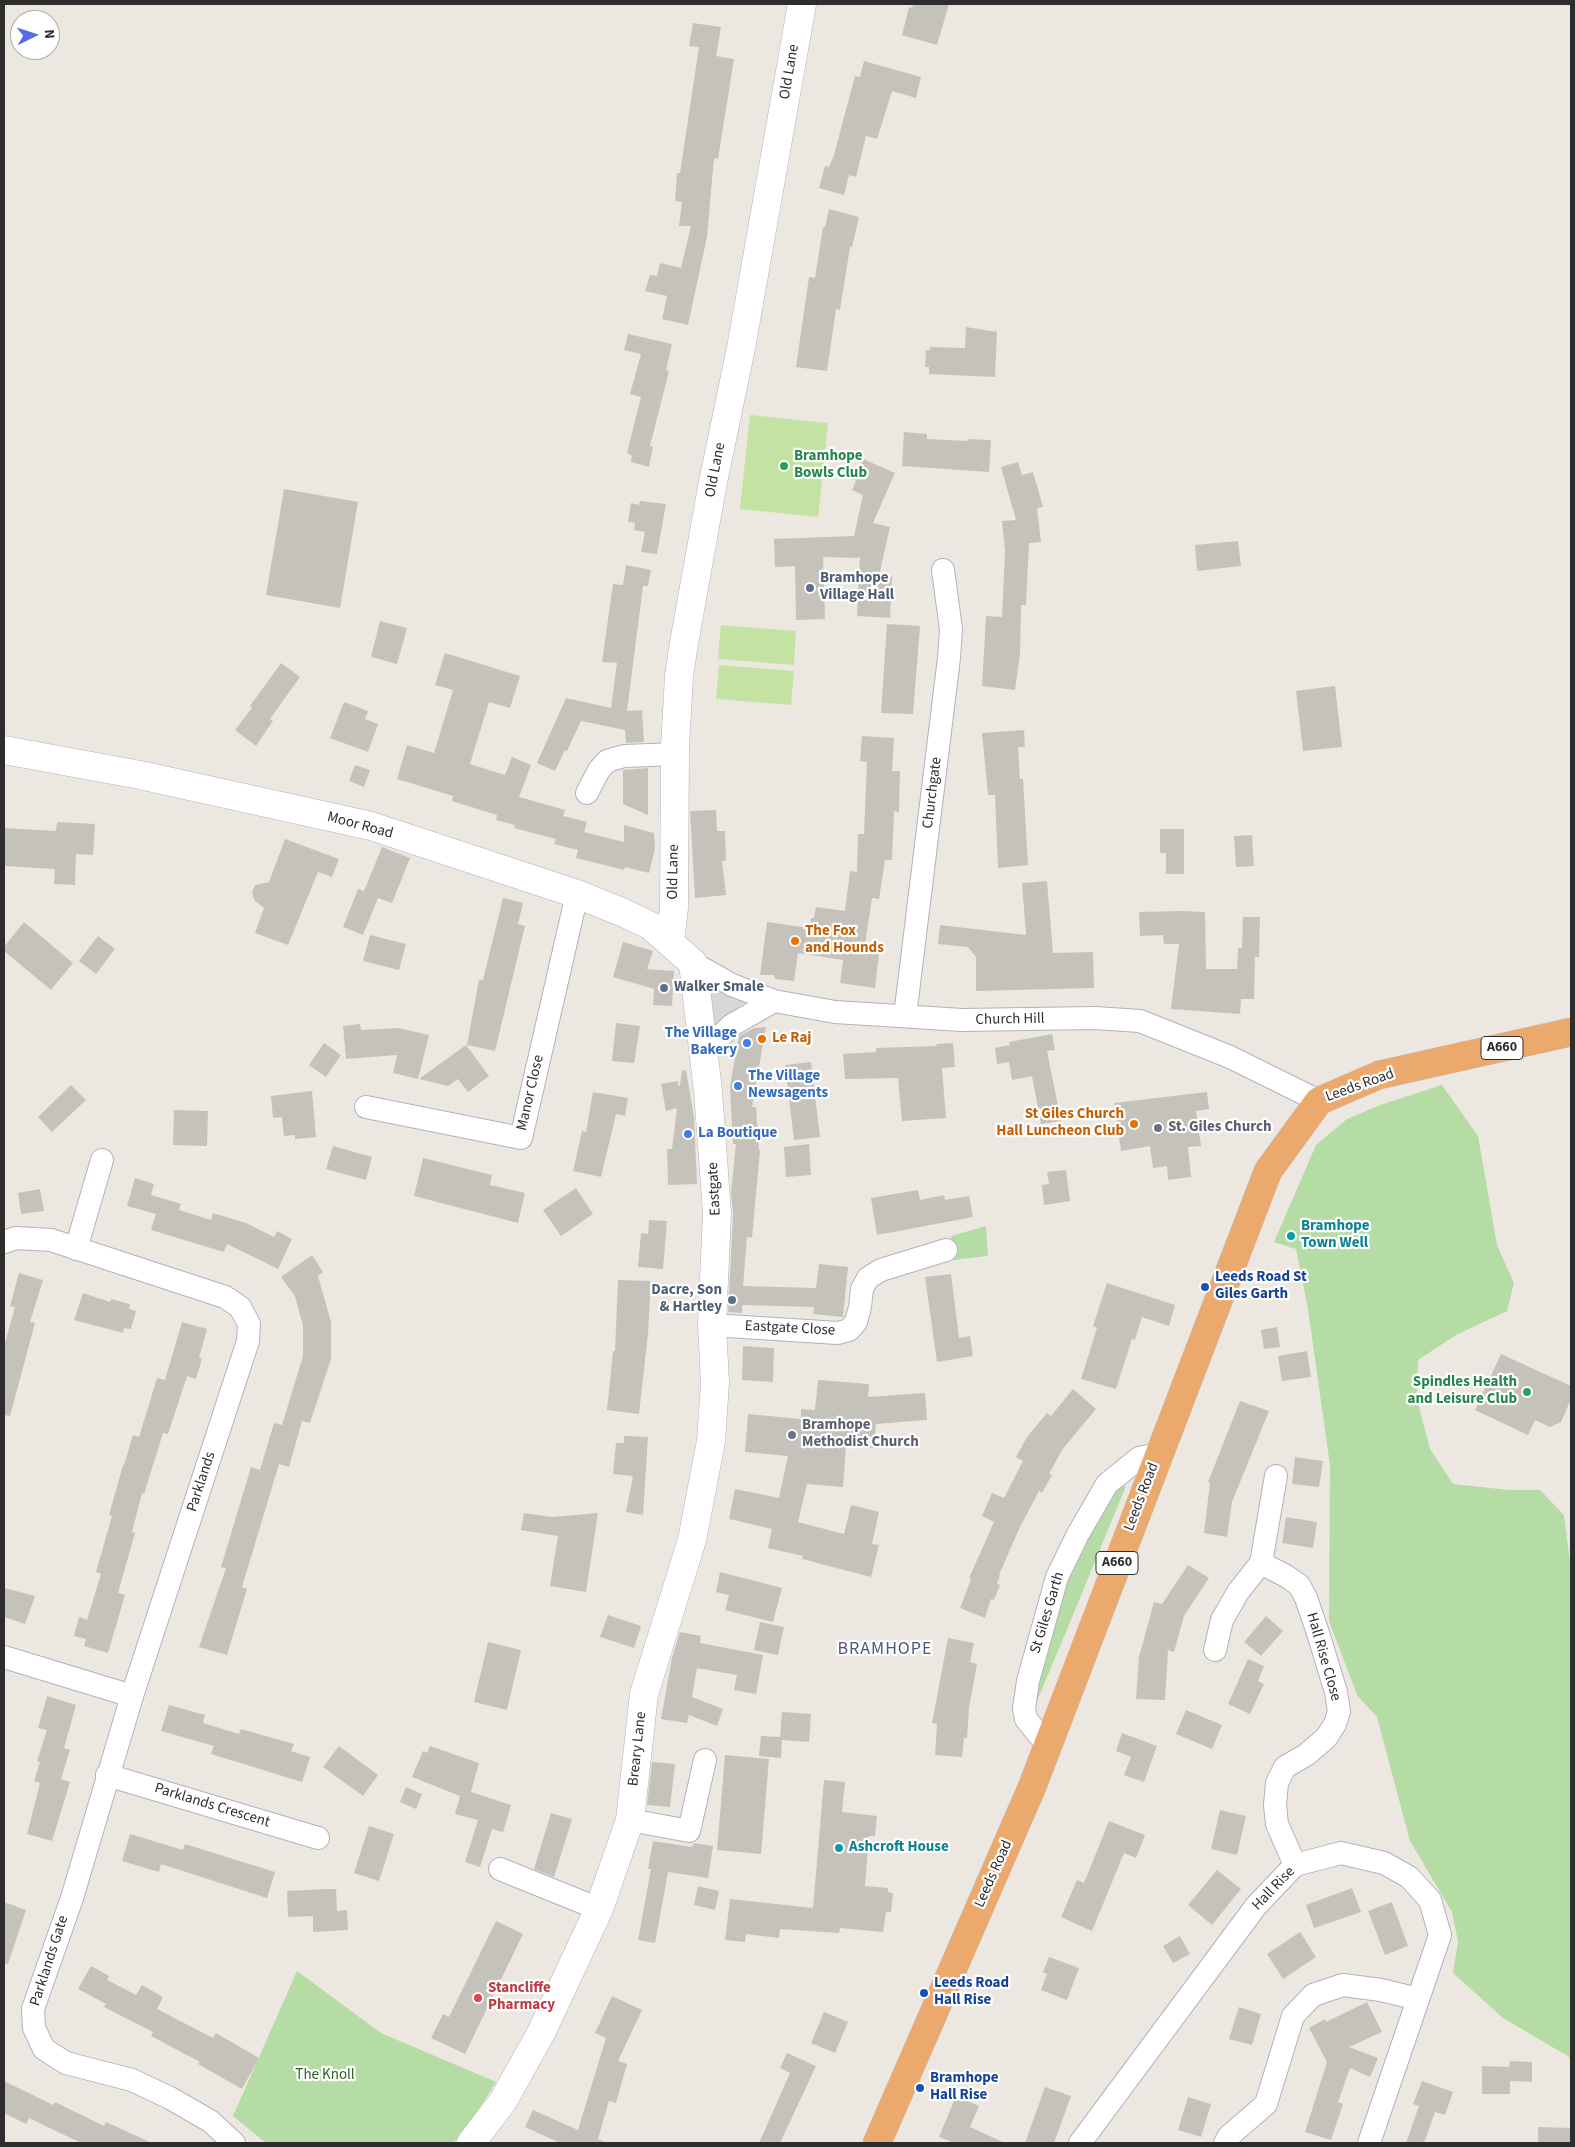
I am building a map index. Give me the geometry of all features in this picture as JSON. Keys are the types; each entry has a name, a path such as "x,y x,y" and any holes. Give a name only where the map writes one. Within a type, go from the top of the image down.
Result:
{"highway":[{"name":"Leeds Road","path":"877,2143 1032,1787 1268,1171 1319,1101 1379,1075 1571,1032"}],"street":[{"name":"Old Lane","path":"670,941 674,908 675,754 679,683 684,643 713,482 741,348 802,4"},
{"name":"Churchgate","path":"905,1016 949,658 951,629 944,570"},
{"name":"Moor Road","path":"4,750 140,775 371,826 577,894 651,926 693,963"},
{"path":"587,792 599,770 607,761 624,756 675,754"},
{"name":"Manor Close","path":"366,1107 521,1138 577,894"},
{"name":"Church Hill","path":"693,963 732,985 774,1001 835,1012 962,1020 1095,1018 1140,1020 1230,1057 1319,1101"},
{"name":"Eastgate","path":"693,963 704,1052 717,1213 712,1325"},
{"path":"704,1052 732,1025 774,1001"},
{"path":"76,1249 102,1160"},
{"name":"Parklands","path":"4,1242 16,1238 51,1240 225,1297 240,1308 249,1324 248,1341 132,1696"},
{"name":"Eastgate Close","path":"712,1325 838,1334 849,1330 856,1322 862,1289 868,1278 881,1270 946,1250"},
{"name":"Breary Lane","path":"471,2143 503,2101 541,2033 599,1909 630,1820 644,1694 692,1540 711,1441 715,1383 712,1325"},
{"name":"St Giles Garth","path":"1048,1746 1026,1719 1024,1709 1028,1681 1057,1577 1078,1534 1107,1484 1139,1458 1158,1454"},
{"path":"1215,1650 1222,1620 1238,1592 1261,1563 1276,1476"},
{"name":"Hall Rise Close","path":"1261,1563 1299,1584 1306,1598 1318,1634 1336,1692 1339,1711 1335,1724 1326,1738 1306,1755 1285,1767 1277,1783 1275,1806 1277,1824 1295,1865"},
{"path":"4,1657 132,1696"},
{"name":"Parklands Gate","path":"132,1696 72,1898 34,2009 34,2028 44,2049 66,2063 132,2080 163,2094 210,2121 234,2143"},
{"path":"630,1820 690,1831 705,1760"},
{"name":"Parklands Crescent","path":"107,1775 318,1838"},
{"name":"Hall Rise","path":"1080,2143 1256,1906 1295,1865 1342,1853 1384,1863 1409,1877 1430,1900 1440,1935 1369,2143"},
{"path":"500,1869 599,1909"},
{"path":"1225,2143 1229,2136 1266,2104 1293,2016 1313,1995 1343,1985 1381,1990 1418,1999"}],"green space":[{"name":"Bramhope Bowls Club","path":"750,415 828,423 818,517 740,509"},
{"path":"721,625 796,631 794,665 718,659"},
{"path":"719,665 794,671 791,705 716,699"},
{"path":"1442,1085 1478,1136 1497,1245 1514,1283 1507,1311 1456,1335 1418,1360 1417,1399 1430,1449 1453,1484 1509,1490 1540,1490 1564,1515 1571,1570 1571,2058 1503,2018 1453,1973 1458,1942 1452,1912 1410,1841 1377,1717 1357,1695 1329,1621 1330,1466 1308,1309 1296,1249 1274,1242 1316,1145 1347,1119 1380,1105"},
{"path":"986,1226 988,1256 953,1260 951,1236"},
{"path":"1126,1486 1035,1706 1032,1700 1066,1586 1104,1508 1118,1487"},
{"name":"The Knoll","path":"297,1971 381,2033 496,2082 467,2128 453,2143 266,2143 233,2116"}],"shaded area":[{"path":"717,989 745,1002 713,1027 709,991"}],"building":[{"path":"913,4 949,4 937,45 902,35 909,7 912,8"},
{"path":"693,23 721,27 716,56 734,59 718,159 714,158 707,237 688,325 662,319 667,296 645,291 650,275 657,276 660,263 681,268 691,226 679,226 682,202 675,201 677,173 680,173 699,47 689,46"},
{"path":"864,61 921,77 916,98 892,91 877,139 866,136 856,177 849,175 844,195 819,188 825,166 829,167 834,155 855,76 860,77"},
{"path":"829,209 859,217 852,247 850,247 840,310 836,309 827,371 796,367 809,277 815,278 823,227 825,227"},
{"path":"966,327 997,332 995,377 929,374 929,367 925,367 926,350 930,350 930,347 965,348"},
{"path":"628,334 672,344 666,370 669,371 650,446 653,447 649,467 631,462 632,456 627,453 641,397 630,394 641,354 624,350"},
{"path":"904,432 927,434 927,439 991,440 989,472 902,466"},
{"path":"863,459 895,473 873,523 890,527 879,576 892,577 890,618 857,616 860,556 858,558 823,557 825,619 796,620 795,566 775,567 774,539 854,536 863,495 852,490"},
{"path":"1018,462 1022,475 1033,472 1043,507 1037,508 1041,542 1029,543 1026,605 1021,605 1020,654 1015,690 982,686 986,616 1002,617 1005,551 1002,521 1016,520 1001,467"},
{"path":"284,489 358,502 340,608 266,595"},
{"path":"640,501 666,504 657,554 641,552 645,532 634,530 635,523 628,522 631,503 639,505"},
{"path":"1238,541 1241,566 1197,571 1195,545"},
{"path":"626,565 651,570 648,586 643,586 627,711 642,710 644,742 626,743 625,730 581,721 555,771 537,763 566,698 611,708 617,663 602,662 613,584 623,585"},
{"path":"380,621 407,628 397,664 371,657"},
{"path":"887,624 920,626 913,714 881,713"},
{"path":"445,653 520,676 510,708 489,702 470,764 505,775 512,757 531,765 519,797 565,810 563,816 587,822 584,832 624,842 624,825 654,833 655,849 649,873 625,867 624,870 576,858 578,850 554,844 556,839 514,828 515,825 496,820 497,815 452,801 453,796 397,779 407,745 434,753 453,690 435,685"},
{"path":"281,663 300,677 270,719 273,721 256,746 235,730 252,708 250,706"},
{"path":"1335,686 1342,747 1303,751 1296,691"},
{"path":"344,702 368,711 365,719 378,724 368,752 330,738"},
{"path":"1024,730 1025,747 1018,747 1020,779 1023,779 1028,865 998,868 995,795 988,795 982,733"},
{"path":"862,736 894,738 892,771 900,771 899,812 894,811 892,860 885,860 879,899 872,898 864,951 879,953 875,988 840,983 843,960 798,953 794,981 775,979 774,975 760,975 767,922 810,928 811,918 814,918 816,907 845,911 850,871 857,872 858,834 864,834 867,762 860,761"},
{"path":"355,765 370,770 364,787 349,781"},
{"path":"648,768 648,815 623,804 623,770"},
{"path":"716,810 717,831 725,831 726,861 722,861 726,895 695,898 690,811"},
{"path":"57,822 95,824 93,855 76,854 75,885 54,884 55,869 4,866 4,828 56,831"},
{"path":"1160,829 1184,829 1184,874 1166,874 1166,853 1160,853"},
{"path":"1252,835 1254,866 1236,867 1234,836"},
{"path":"285,839 339,859 332,877 318,872 288,945 255,933 264,908 254,900 252,892 255,885 269,882"},
{"path":"382,847 410,858 392,903 378,898 363,935 343,927 358,889 364,891"},
{"path":"1047,881 1053,953 1093,952 1094,988 976,991 976,957 968,947 938,944 940,925 1026,935 1022,883"},
{"path":"503,898 523,903 518,924 525,926 495,1051 467,1045 479,980 483,980"},
{"path":"1139,912 1205,912 1206,969 1237,969 1238,948 1242,948 1243,917 1260,917 1259,957 1255,957 1254,999 1241,999 1240,1014 1171,1009 1179,944 1164,944 1163,935 1140,936"},
{"path":"24,922 73,963 51,990 4,951 4,947"},
{"path":"370,935 406,944 399,970 363,961"},
{"path":"98,936 115,949 96,974 79,961"},
{"path":"623,942 653,951 647,969 674,971 672,1006 653,1005 654,989 613,977"},
{"path":"616,1023 640,1026 634,1063 612,1061"},
{"path":"360,1024 361,1030 398,1028 429,1035 418,1079 393,1073 397,1055 346,1059 343,1026"},
{"path":"766,1027 752,1107 756,1107 760,1150 752,1238 747,1237 743,1286 816,1288 819,1264 848,1267 843,1317 813,1314 814,1307 742,1305 742,1313 728,1312 733,1214 731,1192 736,1144 733,1144 730,1086 739,1036 754,1028"},
{"path":"1052,1034 1055,1050 1047,1051 1061,1121 1041,1124 1032,1076 1012,1080 1009,1062 997,1064 995,1048 1010,1045 1009,1042"},
{"path":"324,1043 341,1055 326,1077 309,1065"},
{"path":"953,1043 955,1067 942,1068 946,1118 902,1121 898,1078 845,1079 843,1054 876,1052 876,1048 937,1046 936,1044"},
{"path":"466,1045 489,1076 468,1092 458,1079 448,1086 419,1079"},
{"path":"811,1062 820,1137 794,1140 785,1065"},
{"path":"686,1070 694,1117 697,1184 668,1185 667,1149 672,1149 677,1108 666,1111 661,1084 678,1081 678,1086 680,1085 682,1071"},
{"path":"71,1085 86,1100 52,1132 38,1117"},
{"path":"312,1091 316,1137 295,1139 295,1135 284,1136 282,1117 273,1118 271,1096"},
{"path":"593,1092 628,1098 625,1116 616,1114 601,1177 573,1171 582,1131 586,1132"},
{"name":"St. Giles Church","path":"1207,1092 1209,1109 1196,1111 1201,1146 1188,1147 1191,1177 1168,1180 1167,1166 1153,1168 1150,1146 1121,1151 1114,1103"},
{"path":"174,1110 208,1111 207,1146 173,1145"},
{"path":"809,1144 811,1175 786,1177 784,1147"},
{"path":"333,1146 372,1157 366,1180 326,1169"},
{"path":"423,1158 492,1175 490,1185 525,1193 518,1223 414,1196"},
{"path":"1066,1170 1070,1201 1044,1205 1042,1185 1049,1184 1047,1172"},
{"path":"135,1178 154,1184 151,1195 181,1204 179,1210 211,1220 213,1213 246,1223 274,1237 277,1231 292,1239 278,1269 227,1244 224,1252 151,1230 156,1214 127,1206"},
{"path":"576,1188 593,1214 561,1236 543,1210"},
{"path":"40,1189 44,1211 21,1214 18,1193"},
{"path":"918,1190 920,1200 944,1195 945,1200 969,1196 973,1217 877,1235 871,1198"},
{"path":"649,1220 667,1221 663,1269 638,1267 641,1233 648,1234"},
{"path":"312,1255 323,1272 318,1276 331,1322 331,1359 310,1423 302,1421 289,1467 279,1464 242,1587 247,1589 227,1655 199,1647 226,1568 221,1567 251,1467 260,1470 274,1423 282,1425 303,1356 303,1326 295,1296 281,1277"},
{"path":"19,1273 43,1280 30,1322 35,1323 10,1416 4,1415 4,1347 15,1307 10,1306"},
{"path":"951,1274 959,1338 970,1336 973,1356 937,1362 925,1277"},
{"path":"618,1280 651,1281 648,1334 639,1414 607,1410 613,1351 615,1351"},
{"path":"1107,1283 1175,1305 1169,1326 1142,1317 1135,1340 1132,1339 1116,1389 1081,1379 1097,1328 1093,1326"},
{"path":"83,1293 110,1302 111,1299 130,1304 129,1309 136,1311 131,1329 124,1328 123,1333 74,1320"},
{"path":"182,1322 207,1329 199,1358 202,1359 196,1379 187,1376 168,1434 163,1433 144,1494 142,1493 132,1532 135,1533 118,1593 125,1595 108,1653 84,1646 86,1639 74,1636 79,1617 87,1620 101,1574 96,1572 112,1516 109,1515 133,1435 139,1437 157,1378 165,1380"},
{"path":"1277,1327 1280,1347 1264,1349 1261,1330"},
{"path":"743,1346 774,1348 773,1382 742,1380"},
{"path":"1307,1351 1311,1377 1282,1381 1278,1356"},
{"name":"Spindles Health and Leisure Club","path":"1501,1354 1571,1386 1571,1399 1561,1422 1550,1427 1535,1420 1528,1435 1475,1410"},
{"path":"818,1380 869,1384 868,1397 925,1393 927,1420 876,1424 874,1448 846,1446 843,1487 807,1484 798,1522 844,1534 851,1505 879,1512 872,1544 879,1545 871,1577 802,1559 803,1556 768,1548 772,1529 729,1519 735,1489 779,1498 788,1456 745,1452 748,1414 801,1419 801,1409 815,1410"},
{"path":"1073,1389 1096,1409 1062,1450 1049,1474 1052,1475 1042,1493 1039,1491 1019,1529 999,1575 997,1584 1000,1585 994,1600 991,1599 985,1618 960,1608 971,1579 969,1578 994,1522 982,1516 992,1493 1004,1498 1023,1461 1016,1457 1027,1437 1047,1413 1051,1416"},
{"path":"1240,1401 1269,1411 1232,1502 1227,1537 1204,1533 1210,1483 1208,1482"},
{"path":"624,1436 648,1437 643,1515 626,1512 633,1476 613,1474 616,1443 624,1443"},
{"path":"1295,1457 1323,1461 1319,1487 1292,1484"},
{"path":"524,1513 552,1517 598,1513 586,1592 550,1586 558,1536 521,1530"},
{"path":"1286,1517 1317,1522 1313,1548 1282,1543"},
{"path":"1188,1565 1209,1578 1184,1616 1174,1652 1168,1650 1165,1700 1136,1699 1139,1657 1154,1602 1162,1604"},
{"path":"720,1572 782,1588 773,1622 725,1610 729,1595 716,1592"},
{"path":"4,1588 35,1596 25,1624 4,1617"},
{"path":"608,1615 641,1626 634,1648 600,1637"},
{"path":"1266,1616 1283,1631 1261,1656 1244,1642"},
{"path":"760,1622 784,1627 778,1655 754,1650"},
{"path":"680,1632 701,1636 700,1643 763,1655 756,1694 734,1690 737,1675 697,1668 692,1697 723,1709 717,1726 689,1715 687,1723 661,1719 672,1658"},
{"path":"948,1638 974,1643 970,1662 977,1664 969,1708 967,1738 964,1738 962,1757 935,1755 937,1724 932,1723"},
{"path":"488,1642 521,1650 507,1710 474,1702"},
{"path":"1248,1659 1264,1666 1258,1681 1264,1684 1250,1714 1228,1704"},
{"path":"47,1696 76,1705 64,1748 70,1750 61,1779 70,1782 52,1841 27,1834 40,1783 34,1781 40,1762 37,1761 47,1730 38,1728"},
{"path":"169,1705 205,1715 203,1723 239,1734 241,1729 294,1744 291,1751 310,1757 302,1782 211,1754 214,1746 161,1731"},
{"path":"1186,1710 1222,1725 1212,1749 1176,1734"},
{"path":"782,1712 811,1714 809,1742 782,1740 781,1758 759,1756 761,1736 780,1737"},
{"path":"1122,1733 1157,1746 1144,1782 1124,1775 1131,1757 1116,1751"},
{"path":"339,1746 378,1775 363,1796 323,1767"},
{"path":"430,1746 479,1763 471,1792 511,1805 503,1832 492,1829 480,1867 465,1862 478,1820 455,1814 460,1796 412,1777 423,1751 427,1753"},
{"path":"725,1755 769,1759 761,1854 717,1850"},
{"path":"652,1762 675,1764 670,1807 647,1805"},
{"path":"824,1780 845,1782 842,1812 877,1816 875,1836 869,1836 865,1886 888,1888 888,1892 893,1893 891,1912 886,1912 883,1932 840,1928 839,1933 780,1929 779,1938 746,1934 745,1942 725,1940 730,1899 813,1908"},
{"path":"406,1787 422,1794 416,1809 400,1802"},
{"path":"1220,1810 1246,1816 1237,1855 1211,1849"},
{"path":"551,1813 572,1819 554,1877 534,1869"},
{"path":"1109,1821 1145,1835 1136,1858 1124,1853 1092,1931 1061,1917 1077,1880 1084,1883"},
{"path":"369,1826 394,1834 379,1881 354,1873"},
{"path":"130,1834 183,1850 185,1844 275,1872 267,1898 161,1864 159,1872 122,1861"},
{"path":"653,1841 692,1847 694,1843 713,1846 708,1878 668,1872 655,1943 638,1940 651,1869 648,1869"},
{"path":"1217,1870 1241,1889 1212,1925 1188,1905"},
{"path":"698,1886 719,1891 715,1910 694,1905"},
{"path":"1352,1888 1361,1912 1314,1928 1306,1905"},
{"path":"336,1889 337,1911 347,1910 348,1930 313,1932 313,1916 288,1917 287,1891"},
{"path":"4,1902 26,1910 8,1964 4,1963"},
{"path":"1392,1902 1408,1946 1385,1955 1368,1911"},
{"path":"496,1921 523,1934 465,2054 431,2038 443,2014 449,2017"},
{"path":"1300,1932 1316,1957 1283,1979 1267,1954"},
{"path":"1180,1936 1190,1954 1173,1963 1163,1946"},
{"path":"1049,1957 1079,1968 1067,2000 1041,1990 1047,1974 1043,1972"},
{"path":"91,1966 109,1976 107,1980 136,1995 142,1985 163,1997 157,2009 213,2038 216,2033 259,2058 242,2089 198,2064 200,2062 151,2036 153,2032 104,2007 106,2004 78,1989"},
{"path":"612,1996 642,2010 618,2061 627,2064 616,2103 609,2101 598,2139 607,2143 560,2143 525,2127 533,2110 578,2130 606,2038 595,2033"},
{"path":"1367,2002 1382,2032 1349,2047 1378,2058 1370,2077 1350,2068 1338,2102 1343,2104 1331,2140 1305,2132 1327,2062 1309,2028 1325,2019 1326,2022"},
{"path":"1239,2007 1261,2014 1252,2045 1229,2039"},
{"path":"824,2012 848,2022 835,2053 811,2043"},
{"path":"787,2053 816,2066 780,2143 759,2143 790,2073 780,2068"},
{"path":"1510,2061 1532,2062 1532,2082 1510,2081 1510,2094 1482,2094 1482,2066 1509,2067"},
{"path":"4,2081 53,2105 55,2102 104,2126 106,2122 152,2143 81,2143 29,2118 26,2124 4,2113"},
{"path":"1422,2081 1453,2092 1445,2115 1435,2112 1424,2143 1406,2143 1419,2106 1413,2104"},
{"path":"1045,2087 1071,2096 1054,2143 1025,2143"},
{"path":"956,2096 979,2106 970,2127 1005,2143 954,2143 939,2137"},
{"path":"1188,2097 1211,2104 1201,2137 1178,2130"},
{"path":"1538,2127 1571,2128 1571,2143 1538,2143"}],"place":[{"name":"Bramhope Bowls Club","path":"784,466"},
{"name":"Bramhope Village Hall","path":"810,588"},
{"name":"The Fox and Hounds","path":"795,941"},
{"name":"Walker Smale","path":"664,988"},
{"name":"Le Raj","path":"762,1039"},
{"name":"The Village Bakery","path":"747,1043"},
{"name":"The Village Newsagents","path":"738,1086"},
{"name":"St Giles Church Hall Luncheon Club","path":"1134,1124"},
{"name":"St. Giles Church","path":"1158,1128"},
{"name":"La Boutique","path":"688,1134"},
{"name":"Bramhope Town Well","path":"1291,1236"},
{"name":"Leeds Road St Giles Garth","path":"1205,1287"},
{"name":"Dacre, Son & Hartley","path":"732,1300"},
{"name":"Spindles Health and Leisure Club","path":"1527,1392"},
{"name":"Bramhope Methodist Church","path":"792,1435"},
{"name":"Ashcroft House","path":"839,1848"},
{"name":"Leeds Road Hall Rise","path":"924,1993"},
{"name":"Stancliffe Pharmacy","path":"478,1998"},
{"name":"Bramhope Hall Rise","path":"920,2088"}],"district":[{"name":"BRAMHOPE","path":"885,1650"}]}
